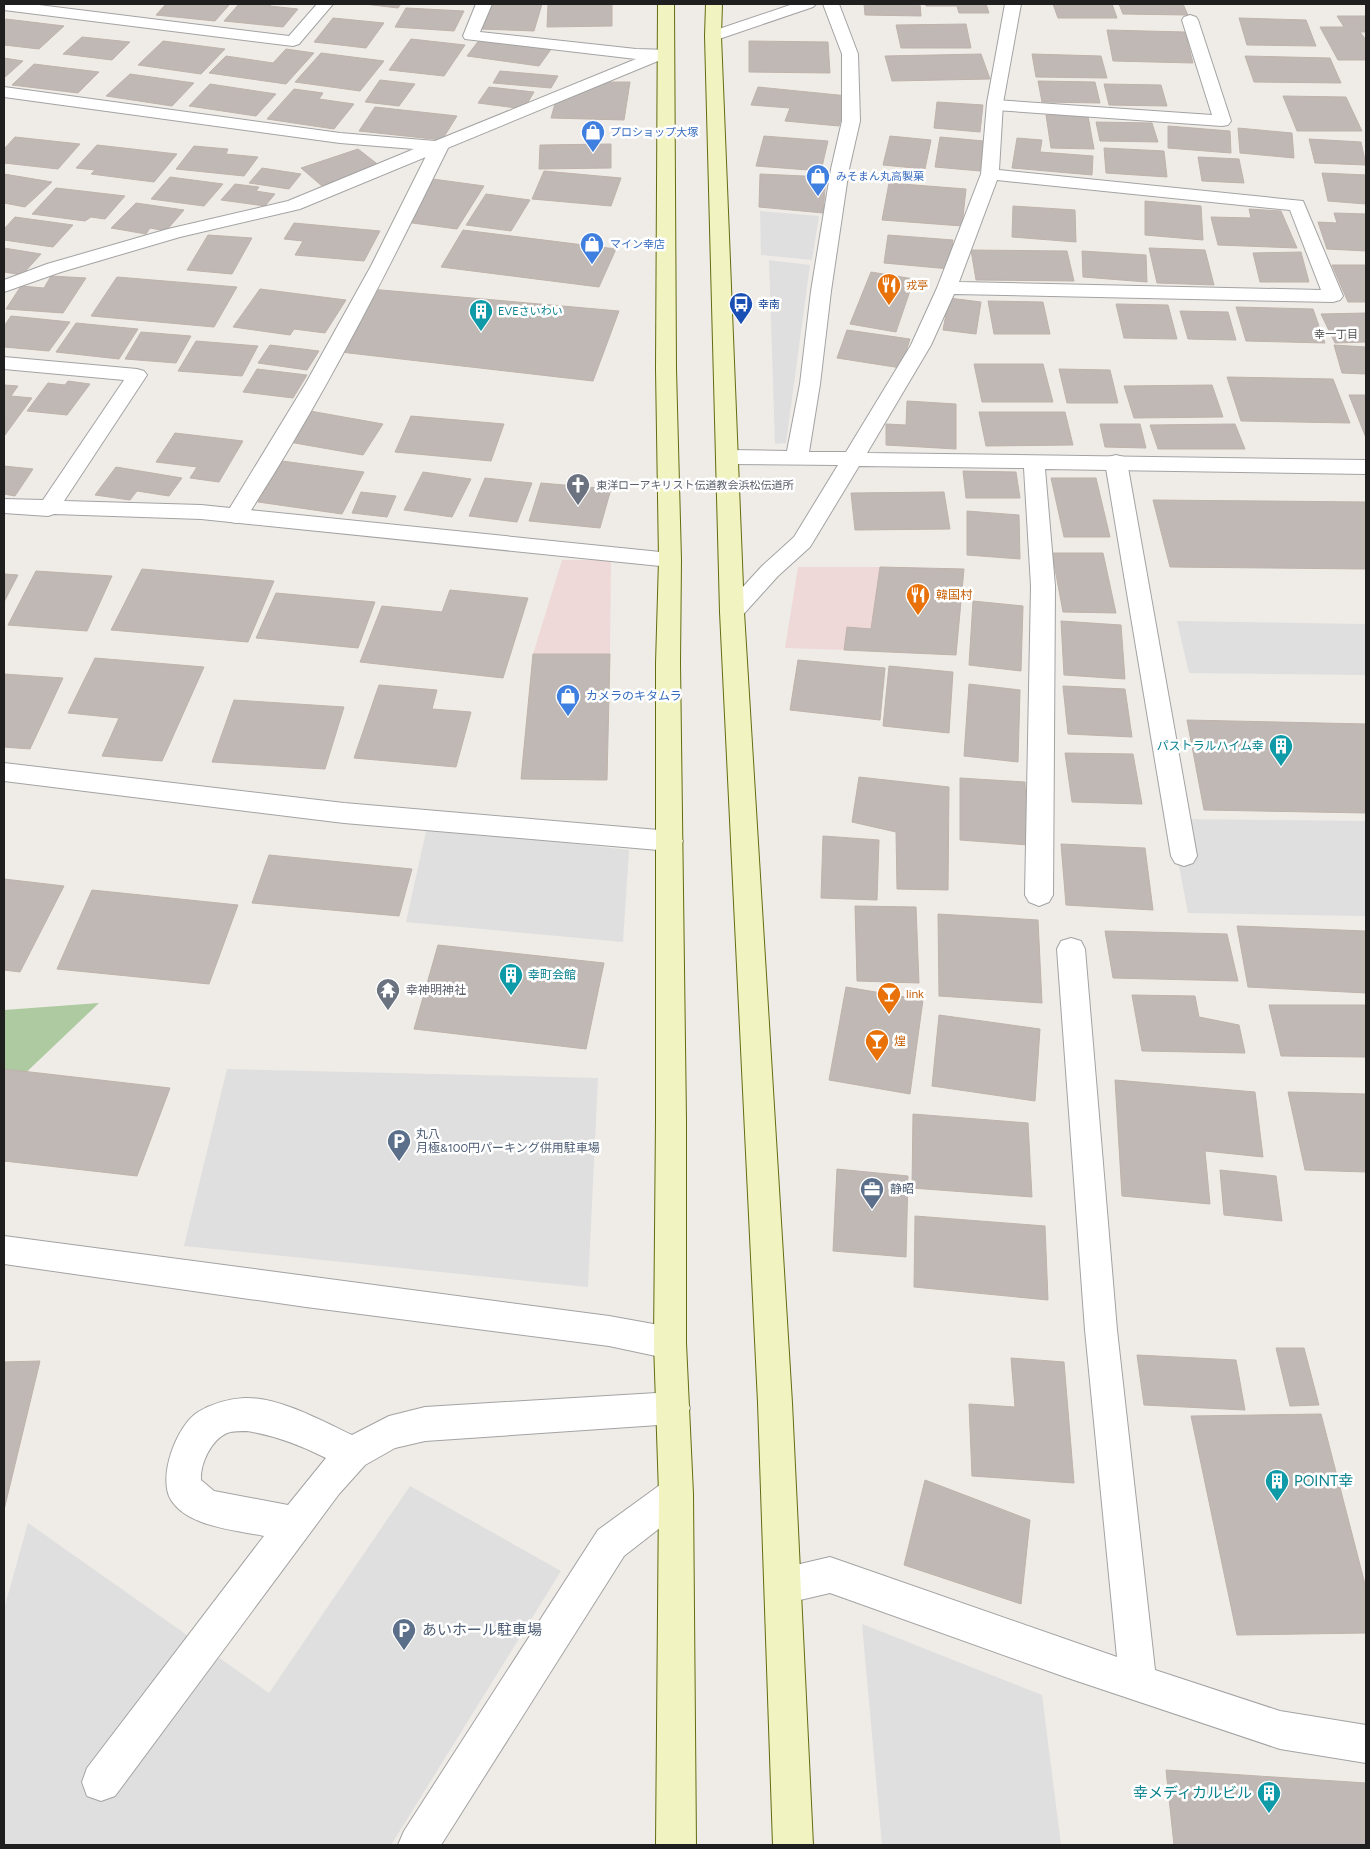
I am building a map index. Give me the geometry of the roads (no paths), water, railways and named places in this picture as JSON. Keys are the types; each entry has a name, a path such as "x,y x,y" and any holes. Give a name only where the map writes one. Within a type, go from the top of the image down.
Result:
{"street":[{"path":"4,5 293,41 325,4"},
{"path":"484,4 470,36 636,54 664,53"},
{"path":"666,4 664,53 666,350 670,560 668,663 670,1343 676,1494 676,1845"},
{"path":"714,4 713,36 732,612 783,1586 793,1845"},
{"path":"713,36 808,4"},
{"path":"797,457 810,384 821,291 850,121 850,54 831,4"},
{"path":"732,612 770,571 802,542 921,345 947,288 990,174 995,105 1013,4"},
{"path":"130,22 142,10"},
{"path":"995,105 1222,121 1190,20"},
{"path":"4,286 54,268 175,233 294,205 664,53"},
{"path":"4,111 12,94 340,138 440,146"},
{"path":"236,516 320,374 380,266 440,146"},
{"path":"947,288 1333,296 1297,206 990,174"},
{"path":"4,363 138,375 48,509"},
{"path":"728,457 1366,467"},
{"path":"1034,462 1043,586 1039,895"},
{"path":"1116,462 1184,856"},
{"path":"4,506 48,509 201,512 670,560"},
{"path":"4,772 344,814 670,841"},
{"path":"1071,949 1101,1330 1138,1681"},
{"path":"4,1250 306,1292 609,1331 670,1343"},
{"path":"101,1782 327,1482 353,1453 389,1433 425,1424 673,1408"},
{"path":"295,1524 206,1506 184,1489 181,1469 200,1432 219,1418 247,1414 272,1418 353,1453"},
{"path":"418,1845 612,1543 676,1494"},
{"path":"783,1586 830,1575 1280,1730 1366,1744"}],"place":[{"name":"プロショップ大塚","path":"593,153"},
{"name":"みそまん丸高製菓","path":"818,197"},
{"name":"マイン幸店","path":"592,265"},
{"name":"戎亭","path":"889,306"},
{"name":"幸南","path":"741,325"},
{"name":"EVEさいわい","path":"481,332"},
{"name":"東洋ローアキリスト伝道教会浜松伝道所","path":"578,506"},
{"name":"韓国村","path":"918,616"},
{"name":"カメラのキタムラ","path":"568,717"},
{"name":"パストラルハイム幸","path":"1281,767"},
{"name":"幸町会館","path":"511,996"},
{"name":"幸神明神社","path":"388,1011"},
{"name":"link","path":"889,1015"},
{"name":"煌","path":"877,1062"},
{"name":"丸八 月極&100円パーキング併用駐車場","path":"399,1162"},
{"name":"静昭","path":"872,1210"},
{"name":"POINT幸","path":"1277,1502"},
{"name":"あいホール駐車場","path":"404,1651"},
{"name":"幸メディカルビル","path":"1269,1814"}],"district":[{"name":"幸一丁目","path":"1336,334"}]}
